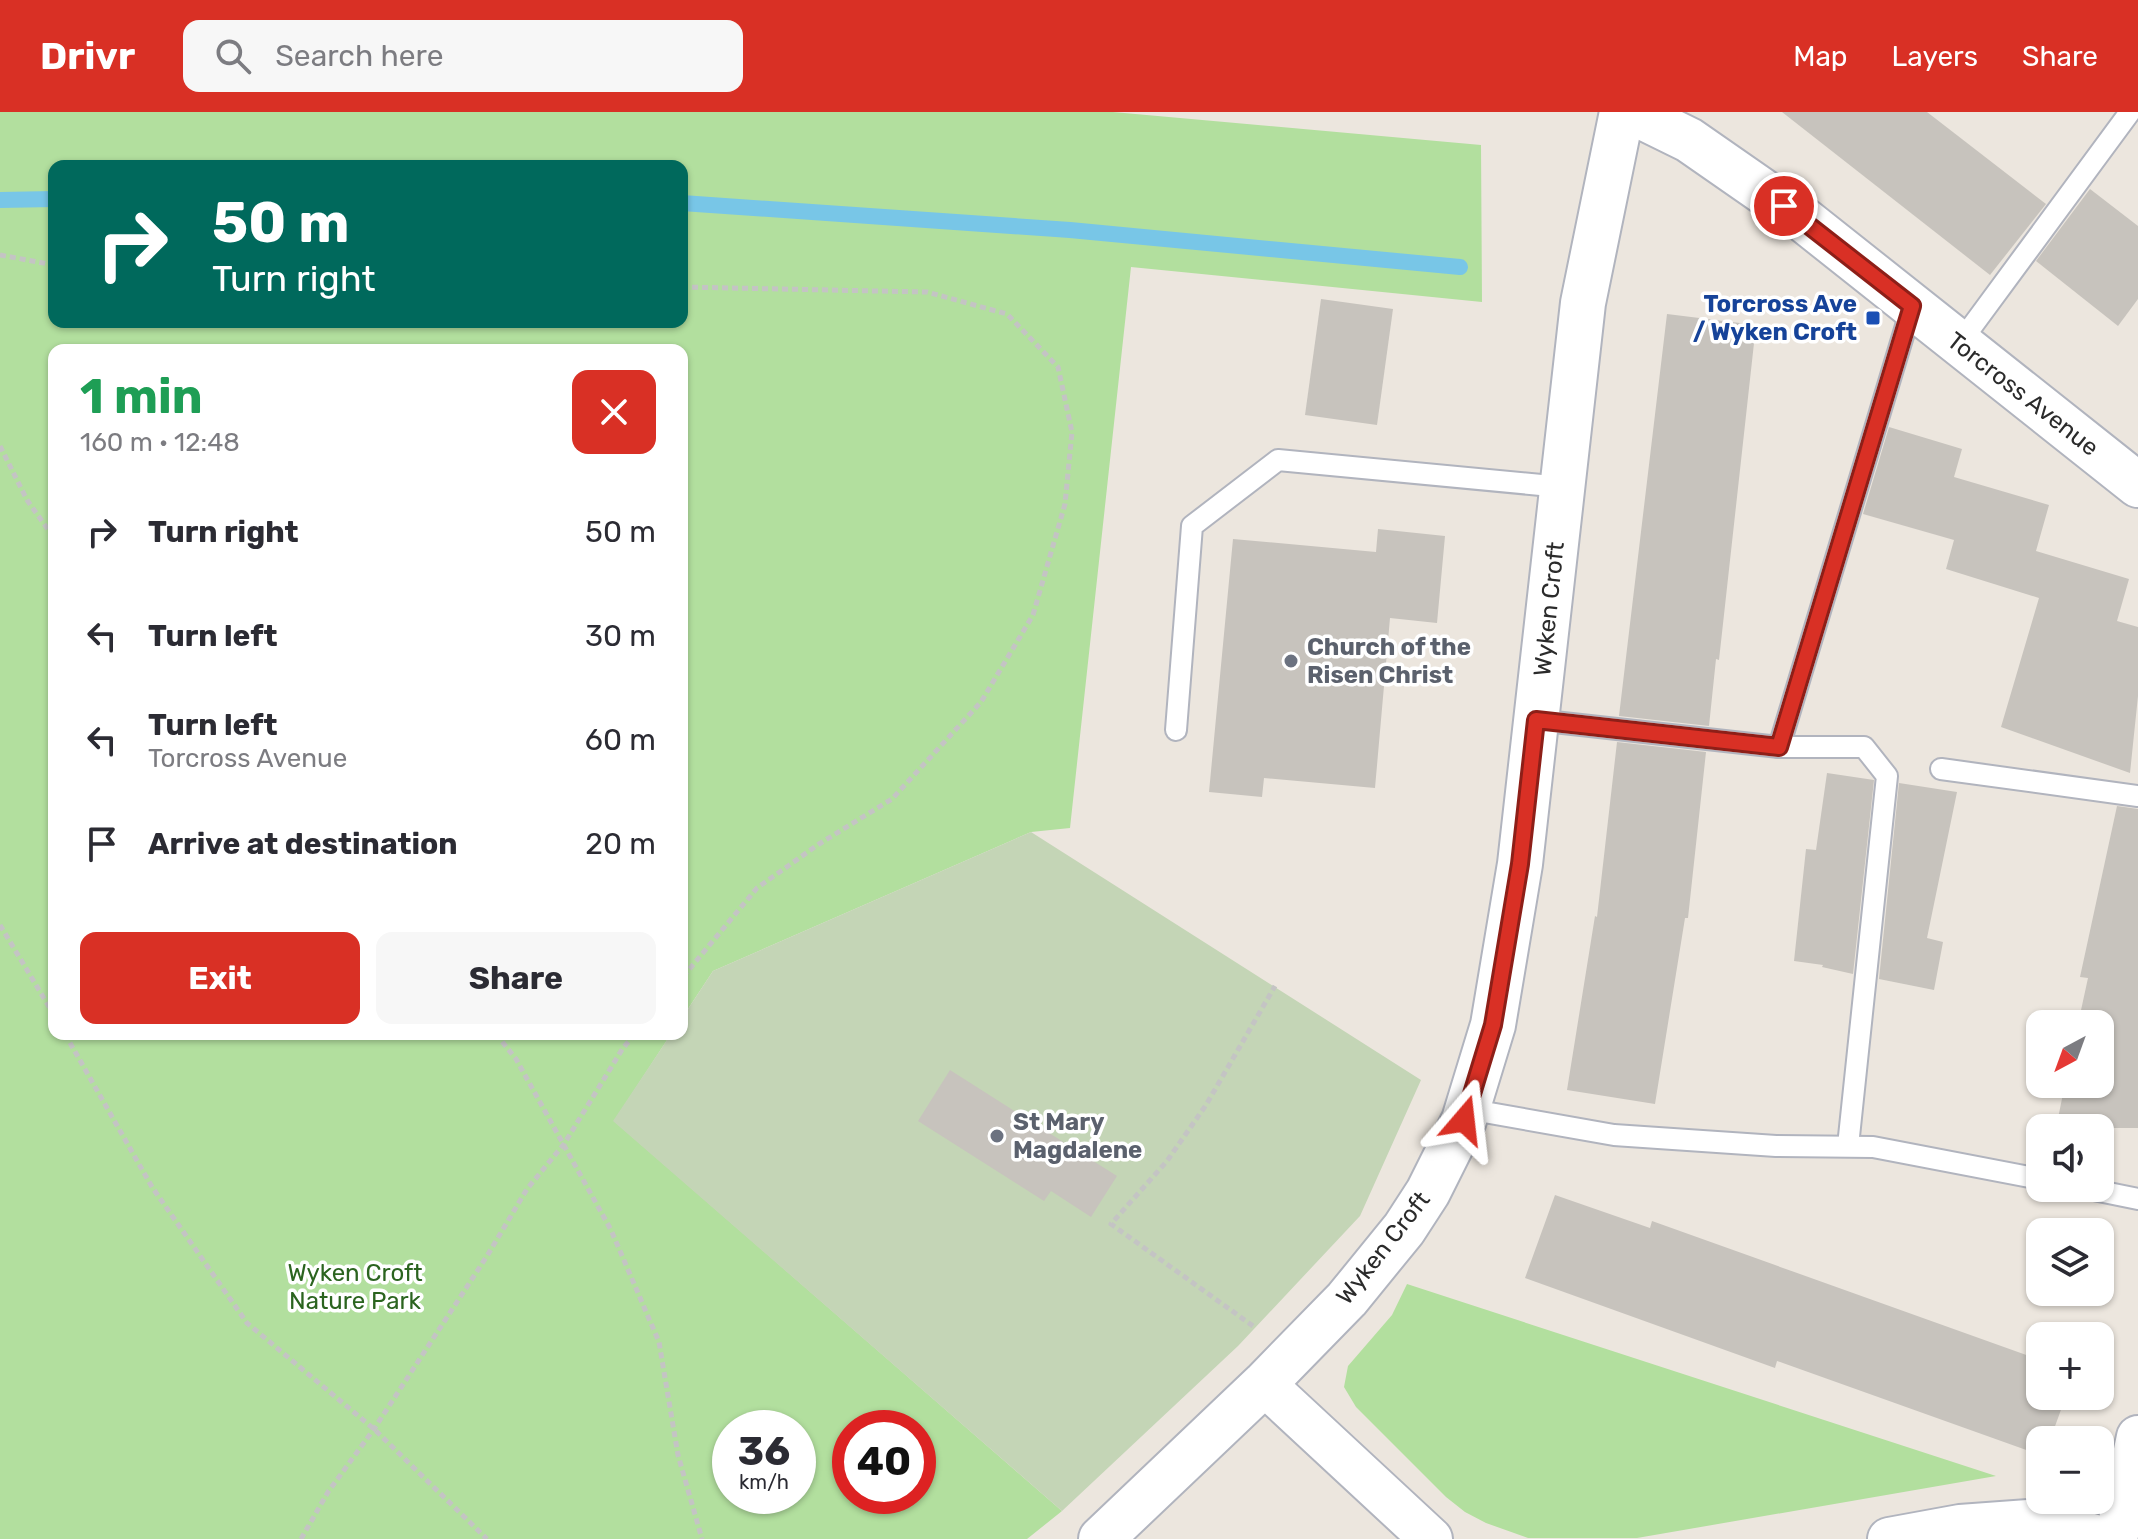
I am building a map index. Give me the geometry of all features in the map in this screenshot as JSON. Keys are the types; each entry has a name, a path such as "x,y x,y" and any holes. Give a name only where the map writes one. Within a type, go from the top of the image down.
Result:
{"street":[{"name":"Wyken Croft","path":"1101,1539 1347,1299 1404,1229 1428,1192 1467,1109 1493,1025 1520,864 1583,303 1622,112"},
{"name":"Torcross Avenue","path":"1632,112 1689,140 1745,177 2138,485"},
{"path":"1278,1369 1431,1539"},
{"path":"2116,1539 2138,1437"},
{"path":"1889,1539 1960,1526 2043,1520 2105,1539"}],"lane":[{"path":"1959,344 2130,112"},
{"path":"1779,747 1912,306"},
{"path":"1176,730 1192,526 1278,460 1562,487"},
{"path":"1536,720 1779,747 1864,747 1887,776 1848,1146"},
{"path":"1941,769 2138,796"},
{"path":"1467,1109 1614,1135 1776,1146 1873,1147 2026,1176"},
{"path":"2114,1194 2138,1199"}],"path":[{"path":"0,255 48,264"},
{"path":"688,287 927,292 1007,314 1058,367 1072,432 1065,504 1033,615 981,702 892,799 819,844 757,888 688,971"},
{"path":"0,446 27,500 48,530"},
{"path":"0,925 48,1005"},
{"path":"1275,986 1206,1105 1167,1161 1111,1224 1278,1369"},
{"path":"68,1040 152,1187 247,1323 374,1429 487,1539"},
{"path":"501,1040 516,1059 611,1230 659,1342 678,1455 702,1539"},
{"path":"301,1539 328,1492 374,1429 527,1189 564,1144 630,1040"}],"green space":[{"name":"Wyken Croft Nature Park","path":"0,112 1113,112 1481,145 1482,302 1131,267 1070,828 1031,832 713,971 688,1009 688,344 48,344 48,1040 667,1040 614,1121 1062,1511 1027,1539 0,1539"},
{"path":"1031,832 1421,1080 1360,1216 1238,1346 1062,1511 613,1121 667,1040 688,1040 688,1009 713,971"},
{"path":"1407,1284 1996,1476 1637,1538 1528,1538 1486,1523 1446,1497 1356,1407 1344,1387 1348,1366 1392,1315"}],"building":[{"path":"1782,112 1927,112 2046,204 1990,275"},
{"path":"2090,189 2138,226 2138,299 2118,326 2036,261"},
{"path":"1321,299 1393,309 1377,425 1305,415"},
{"path":"1667,314 1756,325 1709,726 1619,716"},
{"path":"1889,427 1962,449 1954,477 2049,505 2036,551 2129,579 2117,621 2138,627 2138,696 2130,773 2001,727 2039,598 1946,569 1954,540 1863,514"},
{"name":"Church of the Risen Christ","path":"1378,529 1445,536 1437,623 1390,618 1375,788 1264,778 1262,797 1209,792 1233,539 1376,552"},
{"path":"1617,742 1706,752 1688,918 1685,918 1655,1104 1567,1090 1597,917"},
{"path":"1827,773 1874,780 1853,974 1794,961 1806,849 1816,850"},
{"path":"1899,783 1957,792 1927,938 1943,942 1934,990 1879,979"},
{"path":"2117,806 2138,809 2138,1128 2114,1128 2114,1114 2059,1114 2062,1098 2114,1098 2114,1010 2081,1010 2088,978 2080,977"},
{"name":"St Mary Magdalene","path":"950,1070 1117,1176 1091,1217 1051,1191 1044,1201 918,1121"},
{"path":"1555,1195 1650,1228 1652,1221 2026,1355 2026,1410 2061,1410 2055,1426 2026,1426 2026,1450 1777,1361 1775,1368 1525,1278"}],"waterway":[{"path":"0,200 48,199"},
{"path":"688,203 1070,230 1460,267"}],"place":[{"name":"Torcross Ave / Wyken Croft","path":"1873,318"},
{"name":"Church of the Risen Christ","path":"1291,661"},
{"name":"St Mary Magdalene","path":"997,1136"}],"route":[{"path":"1464,1120 1493,1025 1520,864 1536,720 1779,747 1912,306 1784,206"}]}
